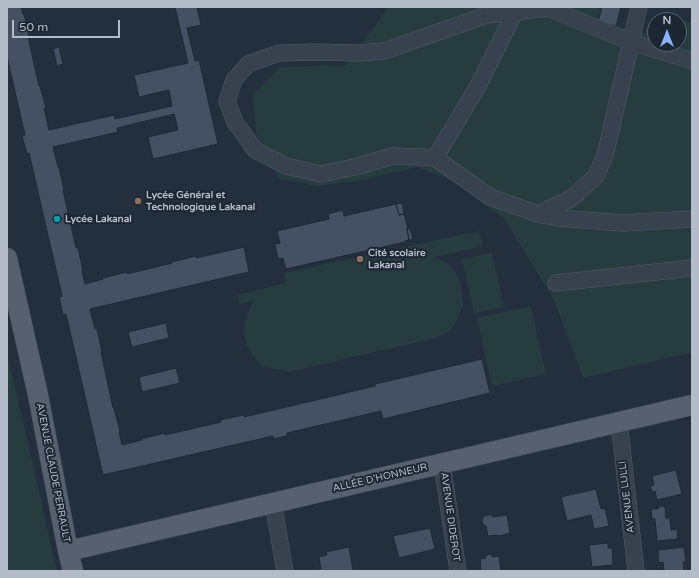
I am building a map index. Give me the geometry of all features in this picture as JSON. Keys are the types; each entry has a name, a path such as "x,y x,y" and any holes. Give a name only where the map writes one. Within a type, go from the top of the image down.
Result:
{"main road":[{"name":"AVENUE CLAUDE PERRAULT","path":"7,258 74,550"},
{"name":"ALLÉE D'HONNEUR","path":"74,550 692,405"},
{"path":"73,571 74,550"},
{"path":"74,550 86,571"}],"street":[{"path":"538,214 572,198 596,176 605,156 639,7"},
{"path":"692,61 631,42 548,8 487,15 384,51 358,53 279,53 248,64 234,80 227,101 236,122 255,150 286,166 321,174 360,166 392,156 422,156 435,158 490,196 538,214 558,218 623,223 692,219"},
{"path":"435,158 478,86 515,12"},
{"path":"556,284 692,268"},
{"name":"AVENUE LULLI","path":"619,422 636,571"},
{"name":"AVENUE DIDEROT","path":"442,463 458,571"},
{"path":"273,503 285,571"}],"green space":[{"path":"387,7 602,7 599,22 647,33 647,52 687,52 687,22 692,23 692,352 583,378 553,298 504,219 456,182 416,167 363,180 317,186 280,179 256,134 253,95 280,67 346,65 385,12"},
{"path":"479,231 483,246 435,257 445,262 453,269 461,284 463,304 460,313 452,329 443,335 289,372 262,366 253,356 247,345 244,332 245,321 253,301 239,304 238,295 286,283 284,273"},
{"path":"492,253 504,307 474,313 462,259"},
{"path":"531,306 546,374 492,386 477,318"},
{"path":"7,354 29,447 57,571 7,571"}],"building":[{"name":"Lycée Lakanal","path":"7,7 21,7 24,14 39,86 46,108 44,108 49,130 114,115 115,119 172,106 169,90 139,97 134,75 188,63 175,7 197,7 201,25 187,28 195,61 199,60 218,144 153,159 148,137 178,130 174,114 117,128 118,132 53,147 59,167 76,248 78,247 85,284 127,272 127,274 196,256 196,258 244,247 249,272 90,309 95,329 97,329 122,445 165,433 165,435 244,415 244,417 482,359 490,393 383,419 381,411 287,433 287,436 274,439 273,436 103,475 66,314 63,315 59,297 62,296 29,153 27,154 22,136 25,135 7,57"},
{"path":"602,7 621,7 616,26 598,22"},
{"path":"59,47 63,64 57,66 53,49"},
{"path":"402,203 404,214 399,215 396,204"},
{"path":"396,204 399,215 404,214 408,229 409,240 405,242 286,269 283,258 278,259 275,244 280,243 277,231 329,219 328,214 343,210 344,216"},
{"path":"407,229 410,229 413,239 409,240"},
{"path":"166,323 169,338 132,347 128,332"},
{"path":"176,368 180,383 142,392 139,377"},
{"path":"676,470 682,494 657,500 655,491 652,492 650,486 654,485 652,476"},
{"path":"596,489 601,509 605,508 609,526 594,529 591,515 567,521 561,497"},
{"path":"660,506 665,507 666,518 670,518 671,530 677,529 678,539 657,541 655,519 652,519 651,509 658,509"},
{"path":"491,515 493,517 507,515 510,533 500,536 488,536 486,526 482,521 483,517"},
{"path":"430,528 435,549 399,558 393,536"},
{"path":"608,543 608,548 612,548 613,565 592,567 589,545"},
{"path":"349,547 353,571 318,571 318,569 321,569 319,557 327,555 326,552"},
{"path":"684,547 686,562 683,562 684,571 664,571 663,562 659,563 658,550"},
{"path":"492,554 492,557 499,556 501,571 481,571 480,559 486,558 486,555"}],"place":[{"name":"Lycée Général et Technologique Lakanal","path":"138,201"},
{"name":"Lycée Lakanal","path":"57,219"},
{"name":"Cité scolaire Lakanal","path":"360,259"}]}
